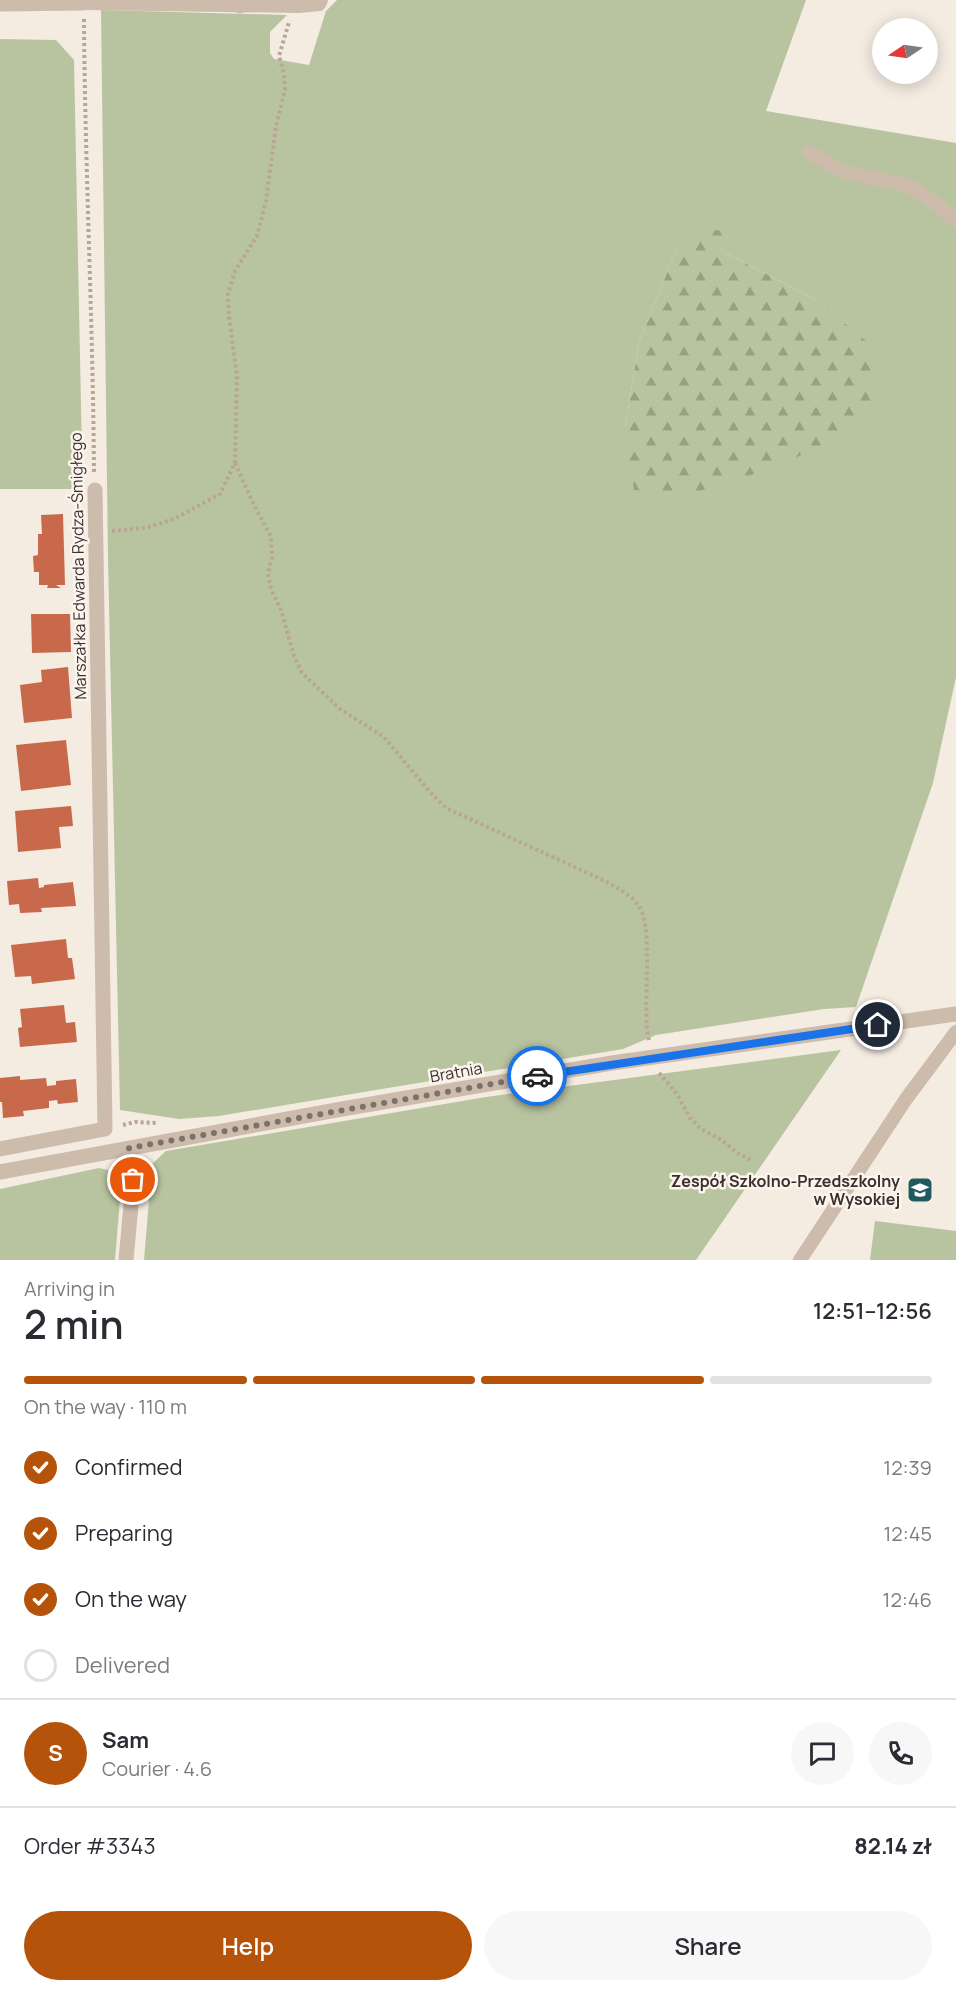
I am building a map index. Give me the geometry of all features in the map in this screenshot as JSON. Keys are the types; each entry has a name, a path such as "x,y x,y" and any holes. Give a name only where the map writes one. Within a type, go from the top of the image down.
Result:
{"street":[{"path":"0,4 84,3"},
{"name":"Marszałka Edwarda Rydza-Śmigłego","path":"94,490 105,1129"},
{"name":"Bratnia","path":"0,1172 365,1105 653,1058 956,1014"},
{"path":"0,1149 105,1129"},
{"path":"126,1260 134,1172 129,1148"}],"lane":[{"path":"84,3 240,3 300,6 319,4 321,0"},
{"path":"808,152 841,171 909,186 956,221"},
{"path":"800,1260 906,1099 956,1032"}],"path":[{"name":"Marszałka Edwarda Rydza-Śmigłego","path":"84,3 85,160 93,363 94,490"},
{"path":"300,6 291,19 283,38 279,56 285,90 276,126 266,201 257,236 235,271 228,294 237,376 236,464 271,537 272,557 268,574 294,656 302,673 340,709 384,737 446,808 605,880 639,906 644,924 646,949 646,1025 658,1072 676,1094 690,1119 701,1129 722,1140 736,1152 752,1161"},
{"path":"96,532 145,528 174,519 220,494 236,464"},
{"path":"105,1129 135,1122 161,1124"}],"green space":[{"path":"337,0 806,0 766,111 956,143 956,677 933,783 856,1007 824,1009 656,1035 623,1049 219,1116 179,1119 120,1110 108,559 101,10 287,15 270,32 270,53 274,59 309,65 326,11","holes":["728,229 722,251 816,300 625,428 639,342 677,248"]},
{"path":"0,39 56,40 74,60 82,455 85,489 0,489"},
{"path":"729,229 722,251 816,300 870,344 875,400 845,433 779,466 681,497 634,490 625,428 639,342 677,248 702,232"},
{"path":"841,1050 696,1260 144,1260 152,1164 166,1151 486,1097"},
{"path":"99,1168 112,1171 115,1174 116,1186 121,1187 115,1260 0,1260 0,1189"},
{"path":"875,1221 956,1231 956,1260 870,1260"}],"building":[{"path":"63,514 65,585 56,585 61,588 47,588 48,585 39,585 39,572 34,572 33,556 38,555 38,534 42,534 41,515"},
{"path":"31,614 70,614 71,652 32,653"},
{"path":"68,667 72,718 24,723 20,685 42,682 41,670"},
{"path":"66,740 71,785 21,791 16,745"},
{"path":"71,806 73,826 59,827 61,848 18,852 15,811"},
{"path":"38,878 39,888 44,885 73,882 76,906 41,908 42,912 20,913 19,904 9,905 7,881"},
{"path":"66,939 68,958 72,958 75,979 32,984 31,976 15,977 11,945"},
{"path":"64,1005 66,1023 75,1022 77,1042 20,1047 18,1028 22,1027 20,1009"},
{"path":"20,1076 20,1080 46,1078 47,1086 56,1085 56,1081 76,1079 78,1102 58,1104 57,1100 49,1101 49,1108 23,1111 24,1116 3,1118 0,1078"}],"way so far":[{"path":"133,1180 134,1172 129,1148 537,1076"}],"place":[{"name":"Zespół Szkolno-Przedszkolny w Wysokiej","path":"920,1190"}],"route":[{"path":"537,1076 878,1025"}]}
